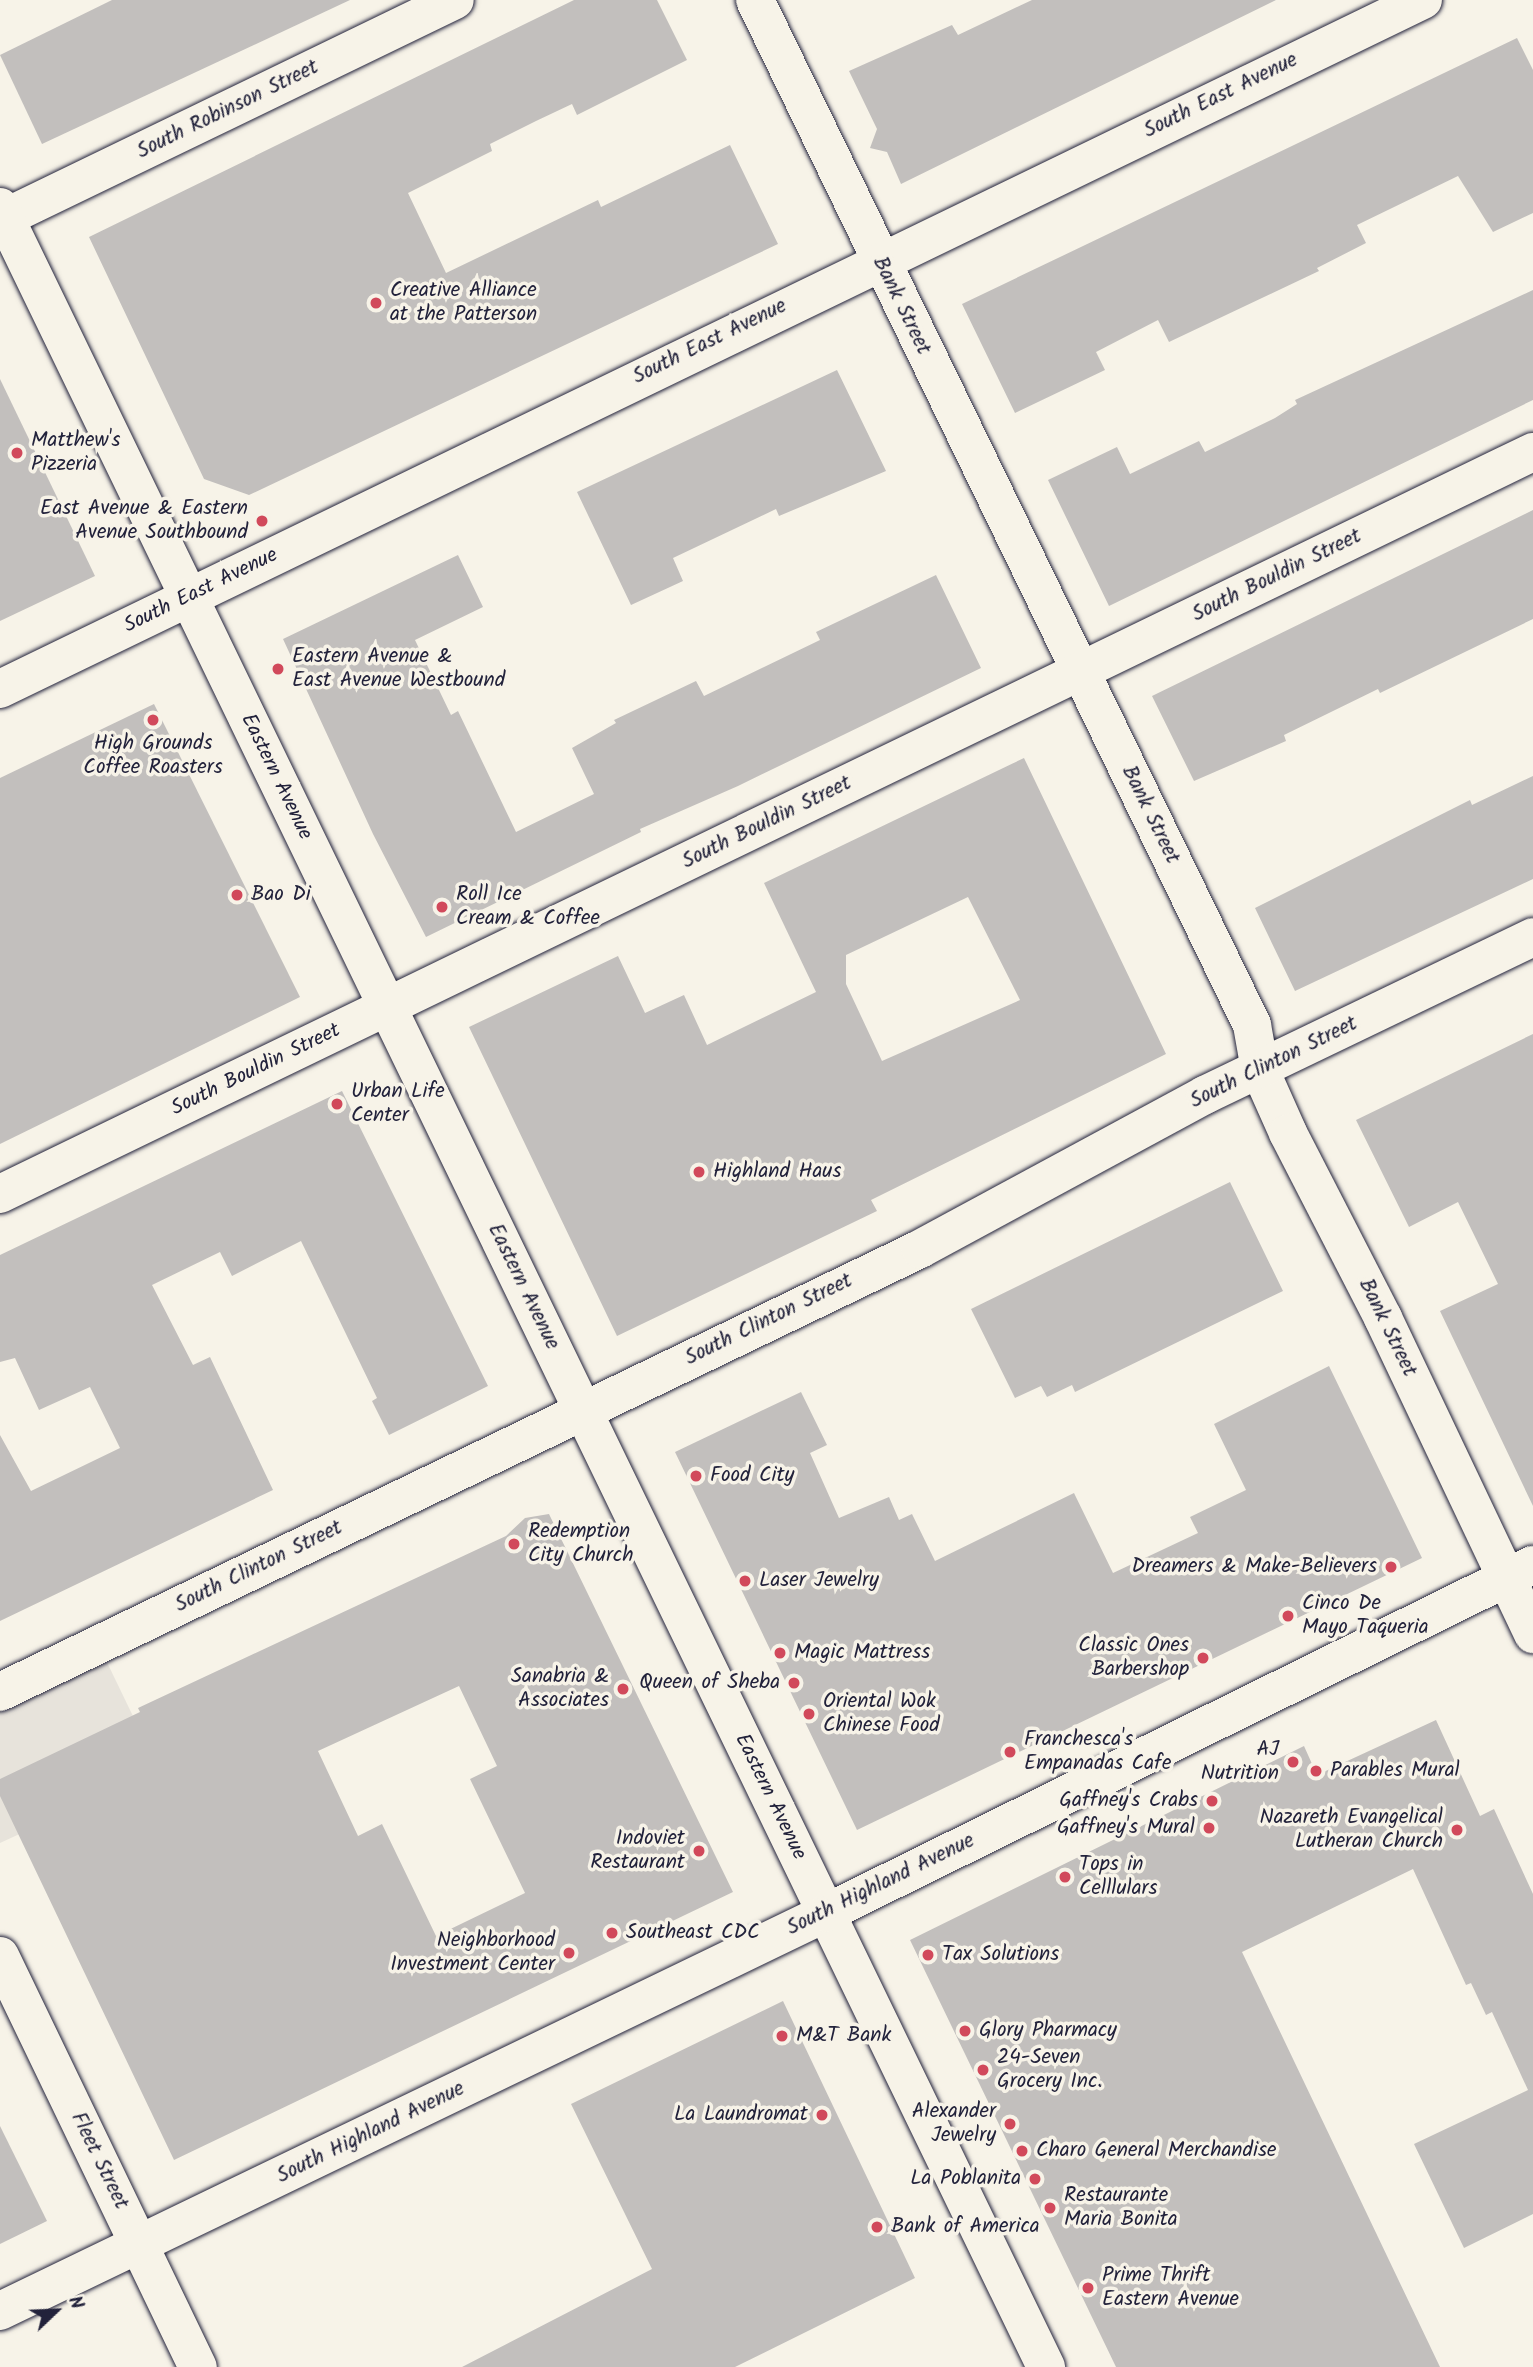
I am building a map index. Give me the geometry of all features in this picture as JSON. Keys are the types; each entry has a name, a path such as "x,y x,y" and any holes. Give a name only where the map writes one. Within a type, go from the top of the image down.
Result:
{"street":[{"name":"South Robinson Street","path":"2,215 455,0"},
{"name":"Bank Street","path":"755,0 879,261 1252,1025 1260,1070 1520,1571 1533,1634"},
{"name":"South East Avenue","path":"0,689 879,261 1423,0"},
{"name":"Eastern Avenue","path":"2,215 1046,2367"},
{"name":"South Bouldin Street","path":"0,1194 1533,452"},
{"name":"South Clinton Street","path":"0,1692 920,1249 1205,1095 1533,937"},
{"name":"South Highland Avenue","path":"0,2311 826,1913 1520,1571"},
{"name":"Fleet Street","path":"0,1956 198,2367"}],"shaded area":[{"path":"102,1652 159,1770 0,1843 0,1699"}],"building":[{"path":"112,0 350,0 42,144 0,55"},
{"path":"574,0 657,0 687,60 577,115 572,104 536,121 490,144 492,151 408,193 446,273 598,200 601,207 730,145 778,244 249,495 204,479 89,237"},
{"path":"1032,0 1276,0 901,184 887,152 870,148 877,129 849,71 952,25 958,35"},
{"path":"1517,38 1533,70 1533,213 1493,232 1458,176 1357,225 1366,243 1317,268 1319,271 1169,342 1158,320 1096,352 1105,370 1015,413 962,304"},
{"path":"1533,290 1533,400 1109,606 1048,480 1117,447 1130,474 1199,441 1205,452 1275,418 1297,404 1295,400"},
{"path":"837,370 886,471 779,516 776,509 673,558 683,581 631,605 577,492"},
{"path":"0,379 95,576 0,621"},
{"path":"1533,510 1533,619 1380,693 1378,689 1284,735 1286,741 1194,781 1152,696"},
{"path":"458,555 483,607 415,640 451,715 458,711 516,832 594,794 572,748 616,723 614,720 696,681 704,696 820,640 816,632 936,575 981,668 738,786 640,829 641,832 426,937 373,834 283,639"},
{"path":"154,704 300,997 0,1144 0,778"},
{"path":"1024,758 1166,1054 871,1200 877,1211 617,1336 469,1027 618,956 645,1013 684,995 707,1045 816,992 764,883","holes":["968,897 1020,1000 882,1061 846,984 846,955"]},
{"path":"1533,776 1533,879 1295,991 1255,908 1470,800 1472,805"},
{"path":"1533,1034 1533,1506 1440,1311 1498,1284 1458,1202 1409,1227 1356,1120"},
{"path":"342,1091 488,1386 389,1435 372,1401 377,1398 301,1241 232,1276 220,1252 152,1285 193,1365 210,1357 273,1490 0,1621 0,1435 31,1491 120,1448 90,1387 39,1410 15,1358 0,1362 0,1255"},
{"path":"1230,1182 1283,1291 1075,1392 1072,1385 1047,1397 1041,1386 1015,1398 971,1309"},
{"path":"1329,1366 1422,1558 857,1830 675,1452 801,1392 827,1445 810,1453 839,1518 889,1497 899,1520 912,1514 935,1561 1074,1493 1113,1573 1198,1533 1190,1517 1246,1490 1214,1424"},
{"path":"549,1514 733,1892 174,2160 0,1796 0,1779 140,1712 138,1708 506,1536 525,1518","holes":["459,1686 497,1766 470,1779 525,1893 436,1936 382,1824 358,1836 318,1751"]},
{"path":"1436,1720 1480,1816 1494,1809 1533,1894 1533,2214 1464,2248 1414,2144 1528,2090 1492,2012 1486,2015 1471,1983 1466,1985 1413,1869 1242,1952 1440,2367 1116,2367 910,1940 1304,1746 1317,1775"},
{"path":"783,2001 915,2278 735,2367 462,2367 652,2269 571,2104"},
{"path":"0,2126 47,2221 0,2244"}],"place":[{"name":"Creative Alliance at the Patterson","path":"376,303"},
{"name":"Matthew's Pizzeria","path":"17,453"},
{"name":"East Avenue & Eastern Avenue Southbound","path":"262,521"},
{"name":"Eastern Avenue & East Avenue Westbound","path":"278,669"},
{"name":"High Grounds Coffee Roasters","path":"153,720"},
{"name":"Bao Di","path":"237,895"},
{"name":"Roll Ice Cream & Coffee","path":"442,907"},
{"name":"Urban Life Center","path":"337,1104"},
{"name":"Highland Haus","path":"699,1172"},
{"name":"Food City","path":"696,1476"},
{"name":"Redemption City Church","path":"514,1544"},
{"name":"Dreamers & Make-Believers","path":"1391,1567"},
{"name":"Laser Jewelry","path":"745,1581"},
{"name":"Cinco De Mayo Taqueria","path":"1288,1616"},
{"name":"Magic Mattress","path":"780,1653"},
{"name":"Classic Ones Barbershop","path":"1203,1658"},
{"name":"Queen of Sheba","path":"794,1683"},
{"name":"Sanabria & Associates","path":"623,1689"},
{"name":"Oriental Wok Chinese Food","path":"809,1714"},
{"name":"Franchesca's Empanadas Cafe","path":"1010,1752"},
{"name":"AJ Nutrition","path":"1293,1762"},
{"name":"Parables Mural","path":"1316,1771"},
{"name":"Gaffney's Crabs","path":"1212,1801"},
{"name":"Gaffney's Mural","path":"1209,1828"},
{"name":"Nazareth Evangelical Lutheran Church","path":"1457,1830"},
{"name":"Indoviet Restaurant","path":"699,1851"},
{"name":"Tops in Celllulars","path":"1065,1877"},
{"name":"Southeast CDC","path":"612,1933"},
{"name":"Neighborhood Investment Center","path":"569,1953"},
{"name":"Tax Solutions","path":"928,1955"},
{"name":"Glory Pharmacy","path":"965,2031"},
{"name":"M&T Bank","path":"782,2036"},
{"name":"24-Seven Grocery Inc.","path":"983,2070"},
{"name":"La Laundromat","path":"822,2115"},
{"name":"Alexander Jewelry","path":"1010,2124"},
{"name":"Charo General Merchandise","path":"1022,2151"},
{"name":"La Poblanita","path":"1035,2179"},
{"name":"Restaurante Maria Bonita","path":"1050,2208"},
{"name":"Bank of America","path":"877,2227"},
{"name":"Prime Thrift Eastern Avenue","path":"1088,2288"}]}
